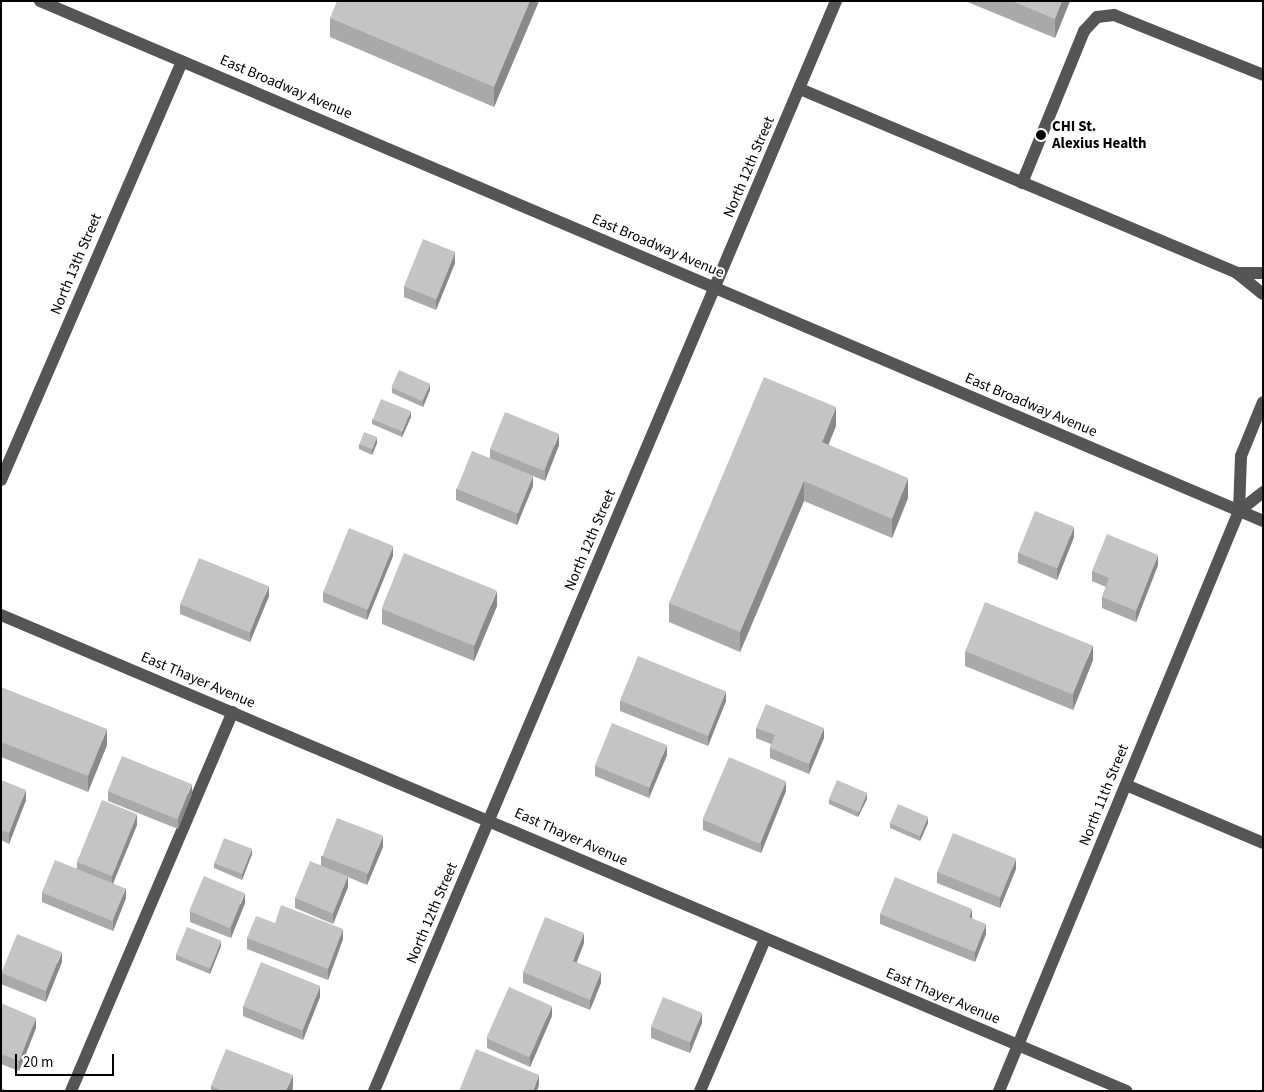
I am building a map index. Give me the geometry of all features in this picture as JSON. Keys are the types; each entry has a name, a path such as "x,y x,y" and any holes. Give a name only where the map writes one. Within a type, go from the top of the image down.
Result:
{"street":[{"name":"East Broadway Avenue","path":"40,1 1263,521"},
{"name":"North 12th Street","path":"374,1091 836,1"},
{"path":"1022,183 1084,31 1097,17 1114,15 1263,75"},
{"name":"North 13th Street","path":"1,480 182,60"},
{"path":"800,89 1237,273 1263,294"},
{"path":"1237,273 1263,273"},
{"path":"1239,511 1241,456 1263,402"},
{"path":"1239,511 1263,492"},
{"name":"North 11th Street","path":"999,1091 1239,511"},
{"name":"East Thayer Avenue","path":"1,615 490,819 765,939 1127,1091"},
{"path":"71,1091 233,712"},
{"path":"1126,785 1263,843"},
{"path":"700,1091 765,939"}],"building":[{"path":"337,1 530,1 494,87 330,18"},
{"path":"1012,1 1062,1 1055,19"},
{"path":"423,239 455,252 436,299 404,286"},
{"path":"399,370 430,384 422,401 391,387"},
{"path":"764,377 836,407 822,442 908,478 892,519 804,481 740,632 669,603"},
{"path":"381,399 411,411 402,431 373,419"},
{"path":"505,412 559,434 544,471 490,449"},
{"path":"364,432 377,437 372,449 359,444"},
{"path":"472,451 533,476 518,514 457,489"},
{"path":"1035,511 1074,527 1057,568 1018,553"},
{"path":"349,528 394,546 368,610 323,592"},
{"path":"1107,534 1158,555 1136,611 1102,597 1109,578 1092,571"},
{"path":"404,553 497,590 474,646 382,609"},
{"path":"199,558 269,586 250,632 180,604"},
{"path":"985,602 1093,645 1073,695 965,651"},
{"path":"638,656 726,692 708,736 620,701"},
{"path":"1,687 107,729 88,776 1,742"},
{"path":"766,704 824,728 809,764 770,748 775,735 756,728"},
{"path":"612,723 667,745 649,788 595,766"},
{"path":"122,756 192,784 177,819 108,791"},
{"path":"729,757 786,781 760,844 702,820"},
{"path":"1,780 26,790 9,833 1,830"},
{"path":"837,780 867,793 859,812 829,799"},
{"path":"102,800 137,814 112,876 77,862"},
{"path":"898,804 928,817 920,836 890,823"},
{"path":"337,818 383,836 368,874 322,856"},
{"path":"953,833 1016,858 1000,897 937,872"},
{"path":"224,838 252,849 242,874 214,863"},
{"path":"55,860 125,888 112,921 42,892"},
{"path":"310,861 348,876 333,913 295,898"},
{"path":"204,876 245,893 230,928 189,911"},
{"path":"895,877 972,909 969,917 986,924 975,952 880,914"},
{"path":"281,905 343,929 328,969 247,938 256,916 275,923"},
{"path":"545,917 584,933 573,961 601,972 590,1000 523,972"},
{"path":"187,927 221,941 210,969 176,955"},
{"path":"17,934 62,952 46,991 1,973"},
{"path":"261,962 320,986 302,1030 243,1007"},
{"path":"509,987 552,1006 529,1057 486,1038"},
{"path":"663,997 702,1013 690,1042 651,1027"},
{"path":"1,1003 36,1018 19,1061 1,1054"},
{"path":"226,1049 293,1075 286,1091 222,1091 211,1086"},
{"path":"476,1049 539,1075 533,1091 459,1091"}],"place":[{"name":"CHI St. Alexius Health","path":"1041,135"}]}
